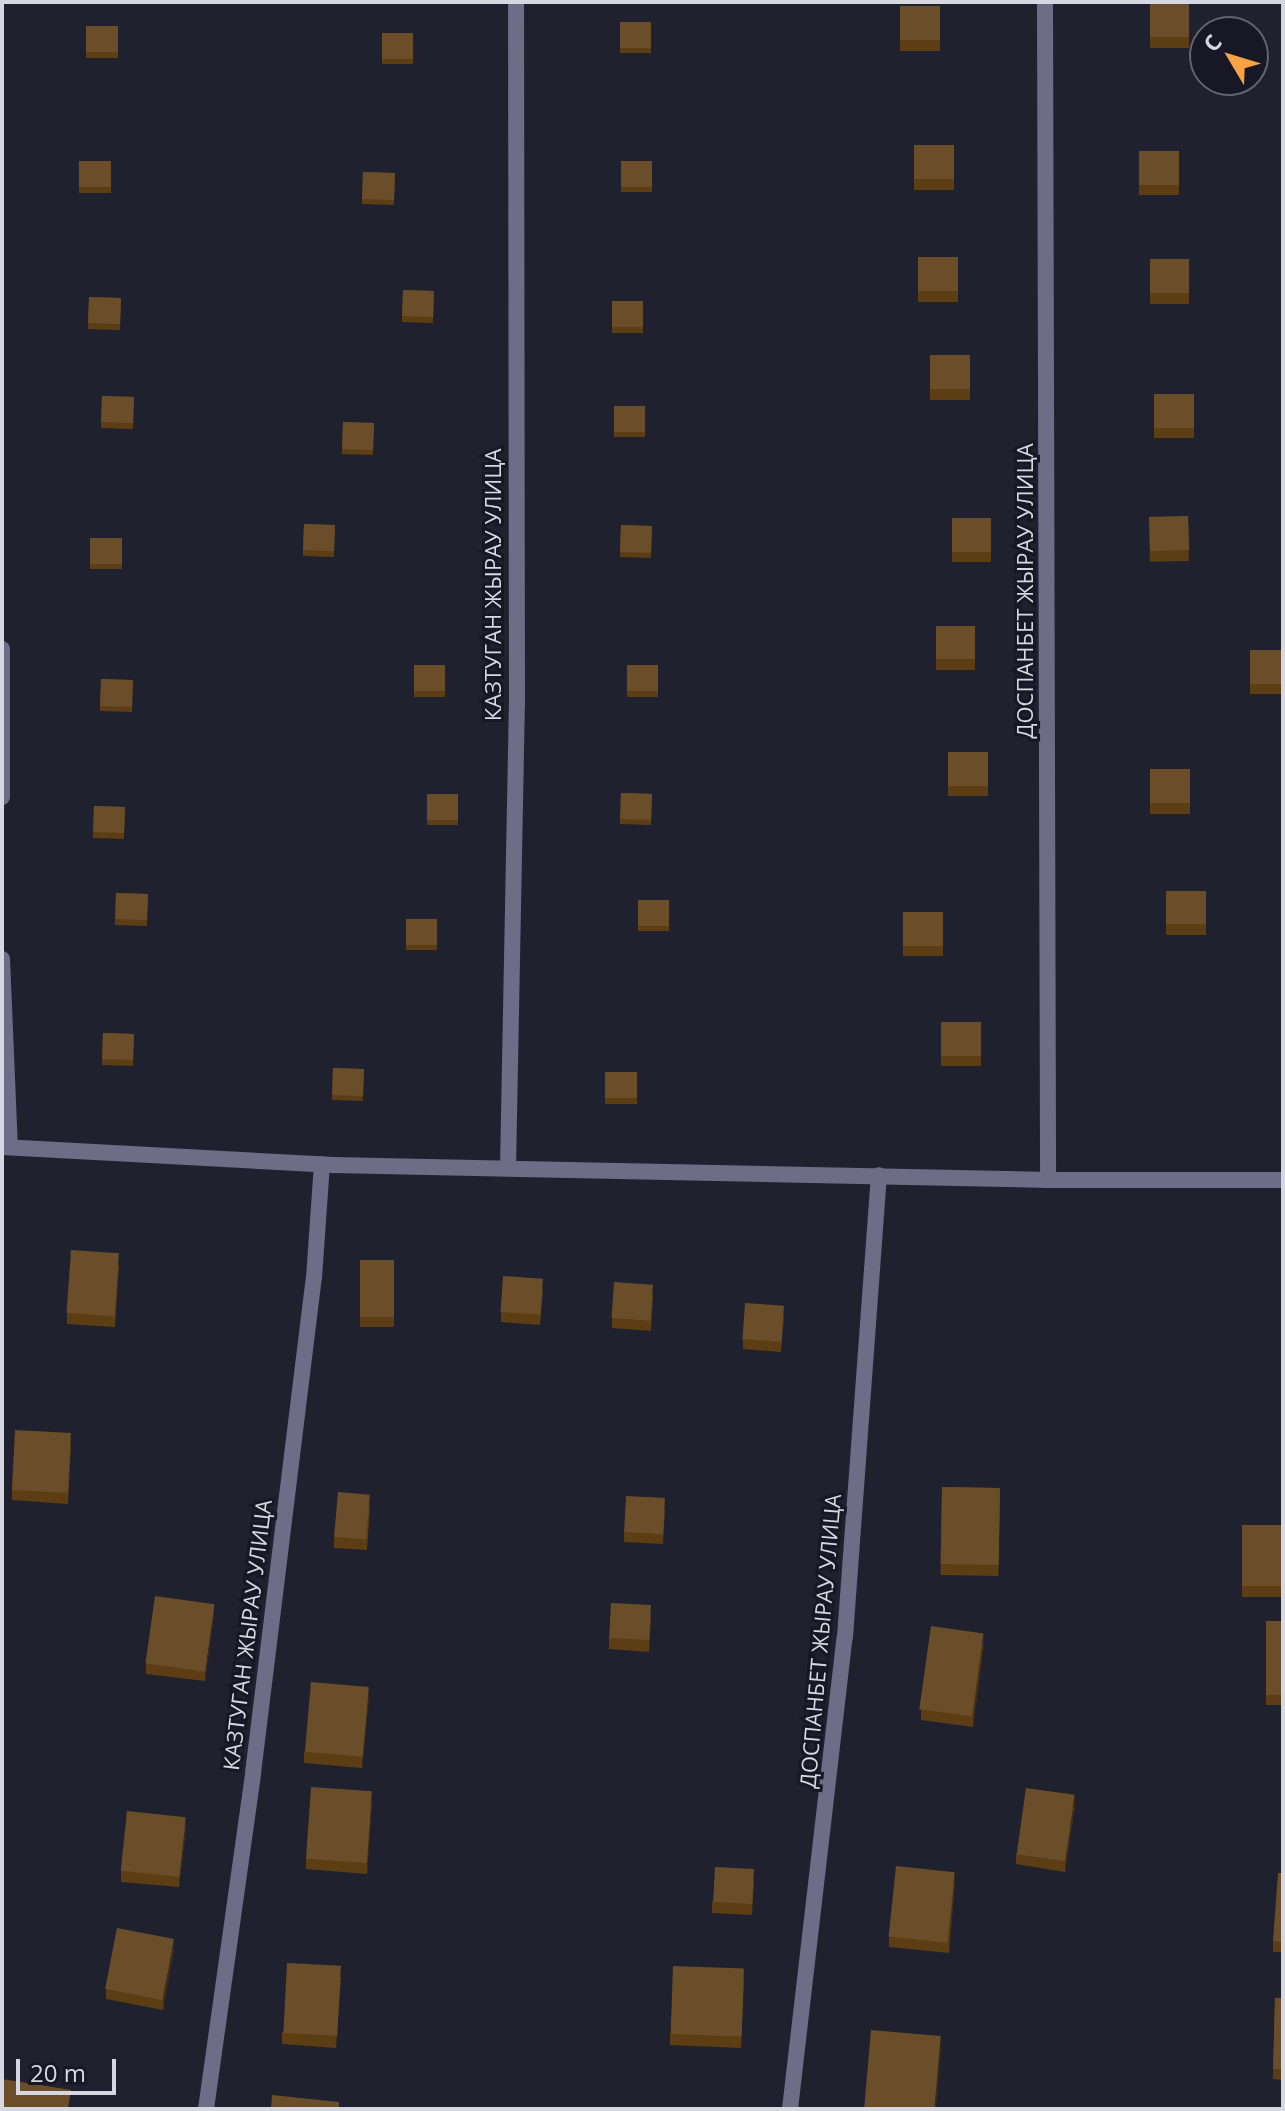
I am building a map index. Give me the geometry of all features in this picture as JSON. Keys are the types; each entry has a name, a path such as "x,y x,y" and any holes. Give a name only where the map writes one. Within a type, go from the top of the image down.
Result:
{"street":[{"name":"КАЗТУГАН ЖЫРАУ УЛИЦА","path":"508,1168 517,704 516,2"},
{"name":"ДОСПАНБЕТ ЖЫРАУ УЛИЦА","path":"1045,2 1048,1180"},
{"path":"2,649 2,797"},
{"path":"2,959 6,1146 322,1164 1048,1180 1283,1180"},
{"name":"КАЗТУГАН ЖЫРАУ УЛИЦА","path":"206,2109 251,1789 314,1278 322,1164"},
{"name":"ДОСПАНБЕТ ЖЫРАУ УЛИЦА","path":"790,2109 845,1637 879,1175"}],"building":[{"path":"1150,3 1189,3 1189,37 1150,37"},
{"path":"900,6 940,6 940,40 900,40"},
{"path":"620,22 651,22 651,48 620,48"},
{"path":"86,26 118,26 118,52 86,52"},
{"path":"382,33 413,33 413,59 382,59"},
{"path":"914,145 954,145 954,179 914,179"},
{"path":"1139,151 1179,151 1179,185 1139,185"},
{"path":"79,161 111,161 111,187 79,187"},
{"path":"621,161 652,161 652,187 621,187"},
{"path":"363,172 395,173 394,200 362,199"},
{"path":"918,257 958,257 958,291 918,291"},
{"path":"1150,259 1189,259 1189,293 1150,293"},
{"path":"403,290 434,291 433,317 402,316"},
{"path":"89,297 121,298 120,324 88,323"},
{"path":"612,301 643,301 643,327 612,327"},
{"path":"930,355 970,355 970,389 930,389"},
{"path":"1154,394 1194,394 1194,428 1154,428"},
{"path":"102,396 134,397 133,423 101,422"},
{"path":"614,406 645,406 645,432 614,432"},
{"path":"343,422 374,423 373,450 342,449"},
{"path":"1188,516 1189,550 1150,551 1149,517"},
{"path":"952,518 991,518 991,552 952,552"},
{"path":"304,524 335,525 334,551 303,550"},
{"path":"621,525 652,526 651,553 620,552"},
{"path":"90,538 122,538 122,564 90,564"},
{"path":"936,626 975,626 975,659 936,659"},
{"path":"1250,650 1283,650 1283,684 1250,684"},
{"path":"414,665 445,665 445,691 414,691"},
{"path":"627,665 658,665 658,691 627,691"},
{"path":"101,679 133,680 132,707 100,706"},
{"path":"948,752 988,752 988,786 948,786"},
{"path":"1150,769 1190,769 1190,803 1150,803"},
{"path":"621,793 652,794 651,820 620,819"},
{"path":"427,794 458,794 458,820 427,820"},
{"path":"94,806 125,807 124,833 93,832"},
{"path":"1166,891 1206,891 1206,924 1166,924"},
{"path":"116,893 148,894 147,920 115,919"},
{"path":"638,900 669,900 669,926 638,926"},
{"path":"903,912 943,912 943,946 903,946"},
{"path":"406,919 437,919 437,945 406,945"},
{"path":"941,1022 981,1022 981,1056 941,1056"},
{"path":"103,1033 134,1034 133,1060 102,1059"},
{"path":"333,1068 364,1069 363,1096 332,1095"},
{"path":"605,1072 637,1072 637,1098 605,1098"},
{"path":"71,1250 119,1253 114,1316 67,1313"},
{"path":"360,1260 394,1260 394,1317 360,1317"},
{"path":"503,1276 543,1279 540,1315 500,1312"},
{"path":"614,1282 653,1285 650,1321 611,1318"},
{"path":"745,1303 784,1306 781,1342 742,1339"},
{"path":"15,1430 71,1433 68,1493 12,1490"},
{"path":"942,1487 1000,1488 999,1565 941,1564"},
{"path":"338,1492 370,1495 366,1540 334,1537"},
{"path":"626,1496 665,1498 663,1534 624,1532"},
{"path":"1242,1525 1283,1525 1283,1586 1242,1586"},
{"path":"155,1596 214,1604 205,1672 146,1663"},
{"path":"611,1603 651,1605 649,1640 609,1638"},
{"path":"1266,1621 1283,1621 1283,1695 1266,1695"},
{"path":"931,1626 983,1633 972,1717 919,1709"},
{"path":"311,1682 369,1687 363,1757 305,1752"},
{"path":"311,1787 372,1791 367,1863 306,1859"},
{"path":"1026,1788 1075,1795 1065,1861 1017,1854"},
{"path":"127,1811 186,1817 179,1877 121,1871"},
{"path":"896,1866 955,1872 947,1943 889,1937"},
{"path":"715,1867 754,1869 752,1904 713,1902"},
{"path":"1278,1873 1283,1873 1283,1942 1273,1941"},
{"path":"117,1928 174,1939 162,2000 105,1989"},
{"path":"287,1963 341,1966 337,2036 283,2033"},
{"path":"673,1966 744,1968 742,2036 671,2034"},
{"path":"1275,1998 1283,1998 1283,2069 1273,2069"},
{"path":"871,2030 941,2036 934,2109 864,2108"},
{"path":"2,2079 71,2090 68,2109 2,2109"},
{"path":"272,2095 339,2102 339,2109 271,2109"}]}
